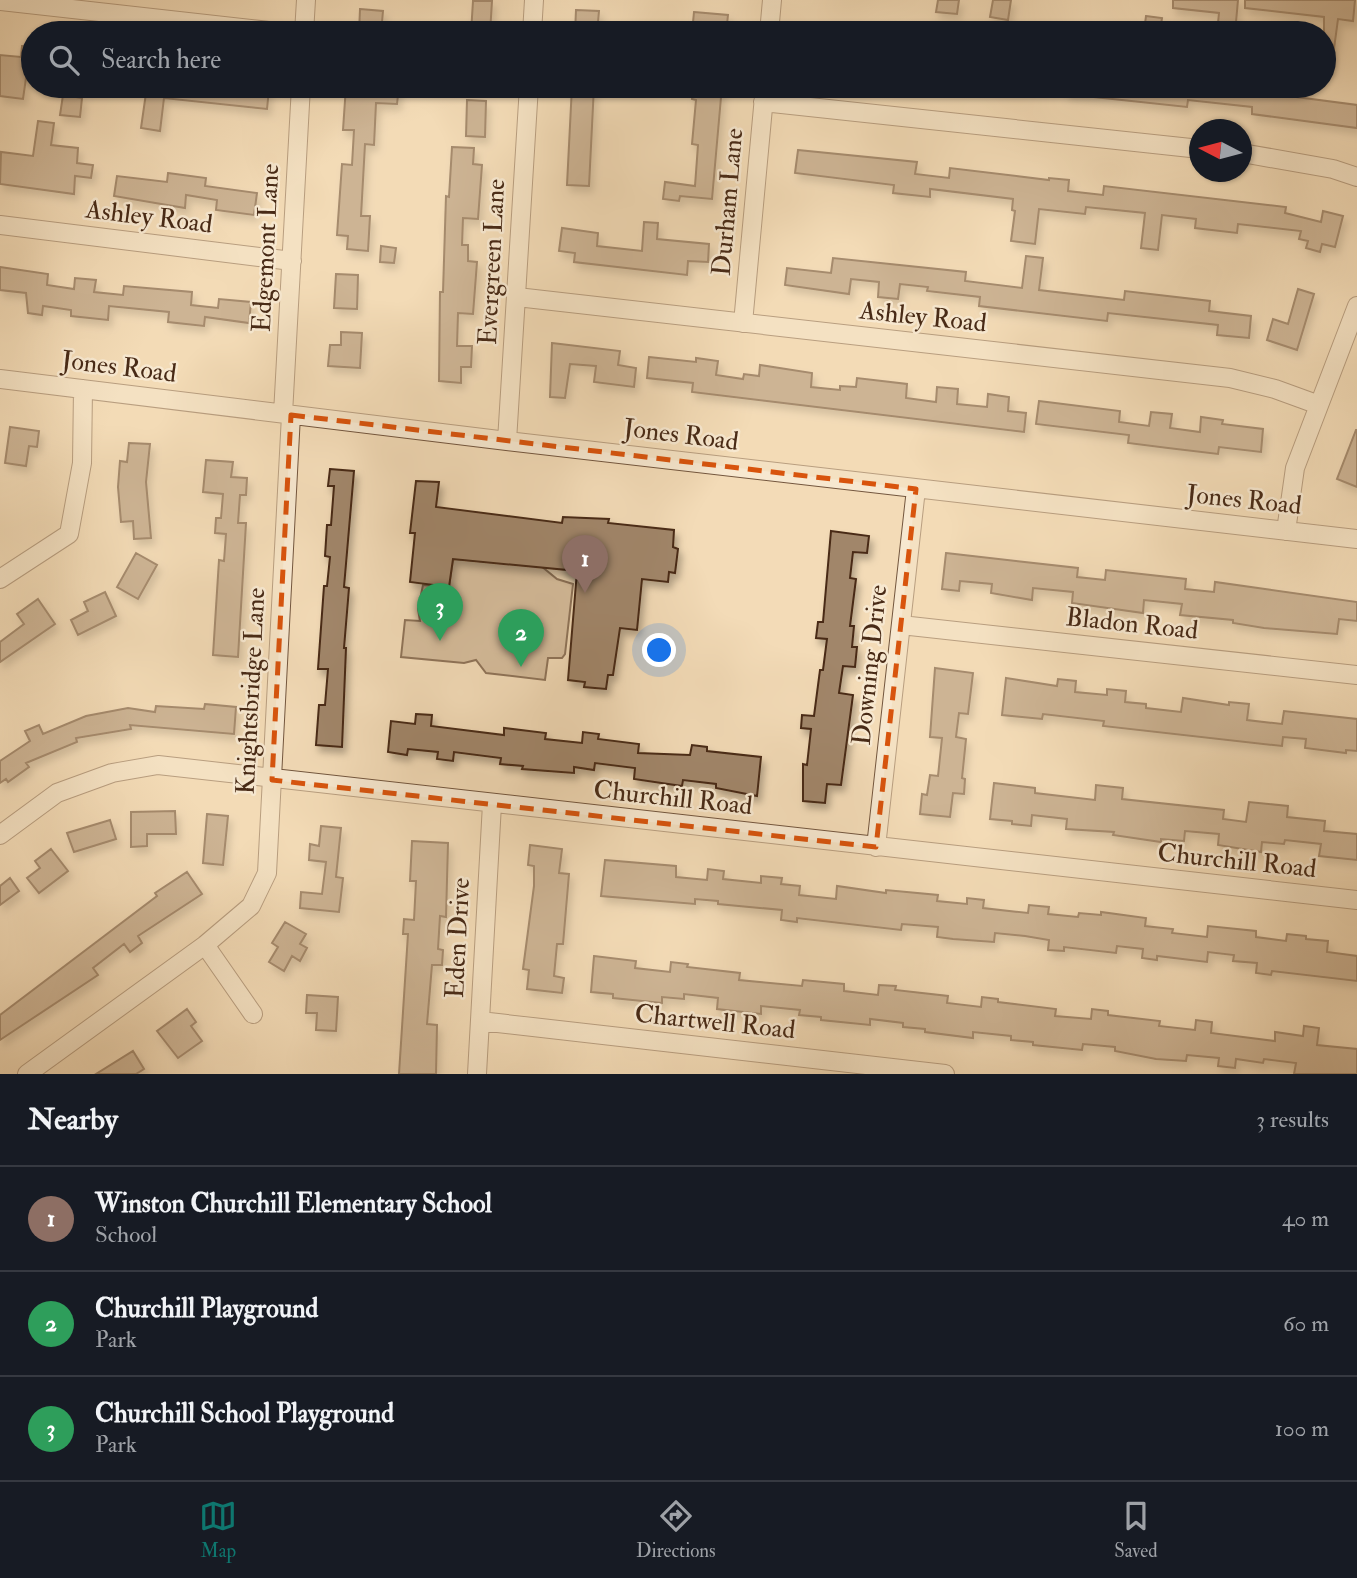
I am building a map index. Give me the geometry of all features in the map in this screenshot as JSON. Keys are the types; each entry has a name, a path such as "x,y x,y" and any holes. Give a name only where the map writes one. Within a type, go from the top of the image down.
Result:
{"street":[{"path":"305,21 306,0"},
{"path":"533,21 534,0"},
{"path":"770,21 772,0"},
{"path":"0,1 90,6 200,21"},
{"name":"Edgemont Lane","path":"287,414 300,98"},
{"name":"Evergreen Lane","path":"507,441 528,98"},
{"name":"Durham Lane","path":"743,323 764,98"},
{"path":"796,98 1189,148"},
{"path":"1252,155 1333,169 1357,177"},
{"name":"Ashley Road","path":"0,225 292,261"},
{"name":"Ashley Road","path":"517,297 1230,378 1275,389 1319,405"},
{"path":"1286,531 1295,468 1357,306"},
{"name":"Jones Road","path":"0,379 916,489 1357,538"},
{"path":"0,579 69,534 82,463 83,389"},
{"name":"Knightsbridge Lane","path":"27,1074 205,945 250,906 267,873 287,414"},
{"name":"Downing Drive","path":"876,847 916,489"},
{"name":"Bladon Road","path":"901,625 1357,675"},
{"name":"Churchill Road","path":"0,835 57,793 113,774 158,765 272,780 1357,900"},
{"name":"Eden Drive","path":"477,1074 492,804"},
{"path":"205,945 253,1014"},
{"name":"Chartwell Road","path":"480,1021 945,1074"}],"highlighted area":[{"path":"291,415 916,489 876,847 272,780"}],"shaded area":[{"path":"453,559 541,566 557,579 573,584 565,654 562,658 548,658 545,680 486,673 476,660 464,663 401,657 405,620 420,621 418,609 423,585 449,587"}],"building":[{"path":"938,0 959,0 957,14 936,12"},
{"path":"993,0 1011,0 1008,20 990,17"},
{"path":"1173,0 1238,0 1236,21 1218,21 1219,13 1173,8"},
{"path":"1245,0 1355,0 1353,21 1338,19 1336,34 1336,21 1324,21 1324,17 1245,8"},
{"path":"473,1 492,1 491,21 472,21"},
{"path":"360,9 383,11 382,21 360,21"},
{"path":"576,10 599,11 598,21 576,21"},
{"path":"694,12 728,15 727,21 693,21"},
{"path":"1146,16 1162,18 1162,21 1145,21"},
{"path":"0,55 21,57 23,99 0,96"},
{"path":"63,98 82,98 80,117 60,115"},
{"path":"145,98 164,98 160,131 141,128"},
{"path":"164,98 268,98 267,109"},
{"path":"345,98 398,98 397,104 376,103 374,145 365,144 361,216 370,216 368,251 347,249 348,236 337,235 342,164 352,165 354,130 343,130"},
{"path":"571,98 593,98 589,186 567,185"},
{"path":"721,98 712,199 680,196 679,201 663,199 665,182 695,186 698,145 692,144 696,100 692,99"},
{"path":"1103,98 1304,98 1357,105 1357,128 1252,114 1252,107 1188,100 1187,107"},
{"path":"467,100 486,101 485,137 466,136"},
{"path":"38,121 54,123 51,145 78,148 77,163 93,165 91,178 75,176 74,194 0,184 1,152 33,156"},
{"path":"452,147 474,148 473,164 482,165 478,219 463,218 462,245 468,245 468,261 477,262 473,314 458,313 457,346 472,346 471,367 461,367 461,383 439,381 440,292 443,292 446,196 449,197"},
{"path":"798,150 917,162 915,174 949,178 950,168 1069,180 1068,191 1103,195 1104,186 1286,207 1285,213 1321,222 1323,211 1343,216 1335,247 1322,244 1320,252 1306,248 1308,241 1299,239 1301,231 1238,224 1237,233 1195,228 1196,219 1162,215 1158,250 1141,248 1145,213 1086,207 1085,214 1039,209 1035,244 1011,241 1015,211 1012,210 1013,199 930,189 930,197 893,193 894,185 795,173"},
{"path":"168,173 206,178 205,186 257,193 254,215 216,210 217,200 186,195 185,208 114,196 117,176 167,182"},
{"path":"644,222 658,223 657,239 709,244 708,262 688,261 687,275 574,262 575,253 559,251 562,228 598,233 597,246 642,251"},
{"path":"381,246 396,248 394,263 380,262"},
{"path":"1026,256 1043,258 1039,290 1124,300 1125,291 1210,301 1209,311 1251,316 1249,338 1217,335 1218,325 1108,313 1107,321 979,306 980,297 927,291 928,287 900,284 898,299 878,297 879,282 851,279 849,294 785,285 787,268 831,273 833,258 966,272 965,281 1022,288"},
{"path":"0,267 48,274 47,285 74,289 75,278 96,280 94,292 123,295 124,286 192,292 191,305 218,308 219,299 251,302 249,323 205,317 204,326 168,322 169,312 109,306 108,320 71,316 71,310 43,306 42,315 28,313 26,293 0,290"},
{"path":"336,274 358,275 357,309 334,308"},
{"path":"1298,289 1314,294 1297,350 1267,340 1273,319 1288,324"},
{"path":"341,332 362,333 360,368 328,366 330,345 341,345"},
{"path":"552,343 620,351 618,365 636,368 634,387 594,382 596,366 570,364 565,398 550,397"},
{"path":"649,357 696,362 696,358 718,361 716,375 743,379 744,374 759,376 760,365 812,373 811,387 840,390 840,386 856,387 857,378 907,384 906,398 936,402 937,387 958,389 957,404 987,407 988,394 1009,397 1008,411 1026,413 1024,432 692,392 693,383 647,378"},
{"path":"1039,401 1120,411 1119,422 1149,426 1151,412 1172,414 1170,428 1200,432 1201,417 1223,420 1222,424 1263,429 1261,452 1219,447 1218,454 1168,448 1128,443 1129,435 1036,424"},
{"path":"10,427 39,431 37,447 29,446 26,466 5,463"},
{"path":"1357,430 1357,487 1337,479"},
{"path":"129,443 150,444 146,482 151,538 134,539 133,521 121,522 118,487 120,461 127,462"},
{"path":"206,460 233,462 231,477 247,478 246,495 240,495 238,523 246,523 238,657 213,655 219,560 224,561 226,534 215,533 216,518 221,518 223,494 203,492"},
{"path":"330,469 354,471 344,587 349,588 344,648 342,747 316,745 319,705 325,705 328,669 318,669 324,586 327,586 330,557 325,556 334,486 328,486"},
{"path":"416,481 439,482 436,507 562,523 563,517 609,519 608,523 674,530 673,547 678,549 675,573 669,572 668,582 642,579 637,630 620,628 613,675 608,675 606,689 584,687 585,682 568,680 577,571 453,559 449,587 410,582 415,533 410,533"},
{"path":"831,531 869,536 867,553 853,552 850,578 856,579 850,626 854,626 852,647 857,647 855,667 843,666 839,693 853,695 841,785 827,784 825,803 803,801 803,764 807,765 811,729 801,728 802,715 814,716 820,670 823,670 827,639 816,638 818,622 823,622"},
{"path":"136,553 157,565 138,599 117,587"},
{"path":"946,553 1078,568 1077,577 1105,580 1106,570 1186,579 1185,589 1214,592 1215,582 1357,602 1357,621 1339,619 1337,634 1264,628 1233,623 1233,620 1180,615 1182,604 1144,600 1143,613 1072,603 1073,592 1033,588 1032,600 991,593 992,584 960,581 959,591 942,589"},
{"path":"105,592 116,616 78,635 71,620 88,611 84,602"},
{"path":"38,599 55,624 0,662 0,642 24,624 17,614"},
{"path":"935,668 973,673 968,714 959,713 956,737 966,739 962,778 965,779 964,794 953,793 950,817 920,814 922,794 927,795 930,775 938,776 942,738 930,737"},
{"path":"1006,678 1057,686 1058,679 1076,681 1075,692 1107,695 1107,689 1126,691 1125,702 1146,704 1146,708 1181,712 1183,698 1229,705 1229,702 1249,704 1247,720 1282,724 1284,711 1357,719 1357,751 1346,750 1346,753 1305,748 1306,739 1283,737 1282,746 1103,726 1104,721 1043,714 1042,719 1002,715"},
{"path":"205,704 236,707 234,734 130,725 131,729 76,738 77,742 26,763 29,767 8,782 6,779 0,783 0,761 30,741 25,731 39,725 43,734 86,716 128,708 155,712 156,706 204,709"},
{"path":"416,714 432,715 431,726 504,735 504,728 546,733 545,739 582,743 583,732 599,734 598,739 639,744 638,753 690,755 692,745 707,747 707,751 761,757 757,796 716,788 716,784 683,780 682,786 634,779 635,768 595,763 594,770 574,767 574,773 522,769 523,766 500,764 501,758 454,752 453,761 437,759 438,752 408,749 407,755 388,752 391,721 415,724"},
{"path":"994,783 1035,788 1035,793 1095,800 1096,785 1123,788 1122,799 1224,810 1223,819 1246,822 1249,802 1288,806 1287,817 1325,821 1324,831 1357,834 1357,860 1319,856 1321,844 1285,840 1284,844 1262,842 1261,852 1218,845 1219,834 1185,831 1184,841 1161,839 1161,842 1113,835 1114,832 1066,829 1067,819 1032,815 1031,826 1012,824 1012,821 990,819"},
{"path":"175,811 176,834 147,834 147,846 131,847 131,812"},
{"path":"207,814 228,816 223,865 203,863"},
{"path":"110,820 116,839 74,852 67,833"},
{"path":"321,826 341,828 336,877 343,878 339,912 300,908 301,892 322,894 326,862 309,860 310,844 319,846"},
{"path":"412,841 448,843 446,917 440,916 438,949 443,950 442,965 432,965 427,1024 437,1025 436,1074 399,1074 408,934 403,934 404,919 414,920 416,881 410,881"},
{"path":"530,845 562,849 559,873 569,874 563,944 557,944 554,976 564,978 562,993 527,989 529,970 523,969 534,886 534,866 528,865"},
{"path":"51,849 68,871 39,893 27,878 40,868 35,861"},
{"path":"605,860 676,866 676,877 707,880 708,869 724,871 723,879 761,883 761,876 782,878 781,884 800,886 799,895 836,899 837,886 886,893 886,890 938,895 937,901 967,904 967,898 984,900 983,908 1028,913 1029,905 1049,907 1048,914 1078,917 1079,913 1101,915 1101,912 1146,918 1145,926 1173,929 1172,933 1207,937 1208,926 1256,931 1256,937 1286,941 1287,934 1306,936 1306,939 1328,941 1327,952 1357,956 1357,981 1272,971 1271,975 1256,973 1257,963 1233,961 1234,955 1208,952 1207,962 1157,956 1157,960 1142,958 1143,949 1117,946 1116,953 1064,947 1064,951 1048,950 1049,940 1025,936 995,933 994,942 953,939 937,937 938,927 902,924 901,930 797,918 797,922 781,920 782,910 718,904 718,901 695,899 695,904 601,896"},
{"path":"187,872 202,894 138,936 142,943 130,952 124,944 93,968 98,975 0,1040 0,1015 157,896 155,893"},
{"path":"10,878 19,891 0,905 0,886"},
{"path":"285,922 306,934 300,944 307,948 300,961 292,956 284,971 269,962 278,947 272,943"},
{"path":"594,956 636,961 635,968 670,972 671,962 688,964 687,967 740,973 739,980 802,986 803,980 844,984 844,991 878,995 879,985 896,986 895,990 948,996 947,1003 981,1007 982,997 998,999 998,1002 1056,1009 1055,1016 1091,1019 1092,1009 1108,1011 1108,1015 1160,1021 1159,1026 1195,1030 1196,1020 1212,1022 1211,1033 1275,1041 1275,1032 1303,1036 1304,1026 1319,1028 1317,1045 1357,1049 1357,1074 1294,1074 1296,1063 1264,1059 1263,1063 1236,1059 1235,1068 1218,1066 1219,1058 1187,1055 1186,1061 1156,1059 1115,1051 1115,1047 1083,1044 1082,1050 1033,1045 1033,1042 1011,1040 1011,1036 973,1032 973,1038 925,1032 925,1029 903,1027 903,1023 870,1019 870,1025 821,1020 821,1017 799,1015 800,1010 761,1006 761,1014 717,1009 718,998 684,994 684,999 662,997 662,1003 613,998 613,994 591,992"},
{"path":"307,995 338,997 336,1031 316,1030 317,1013 306,1013"},
{"path":"187,1009 196,1022 191,1026 202,1041 178,1058 157,1031"},
{"path":"133,1051 144,1069 136,1074 96,1074"}],"place":[{"name":"Winston Churchill Elementary School","path":"585,593"},
{"name":"Churchill School Playground","path":"440,641"},
{"name":"Churchill Playground","path":"521,667"}]}
